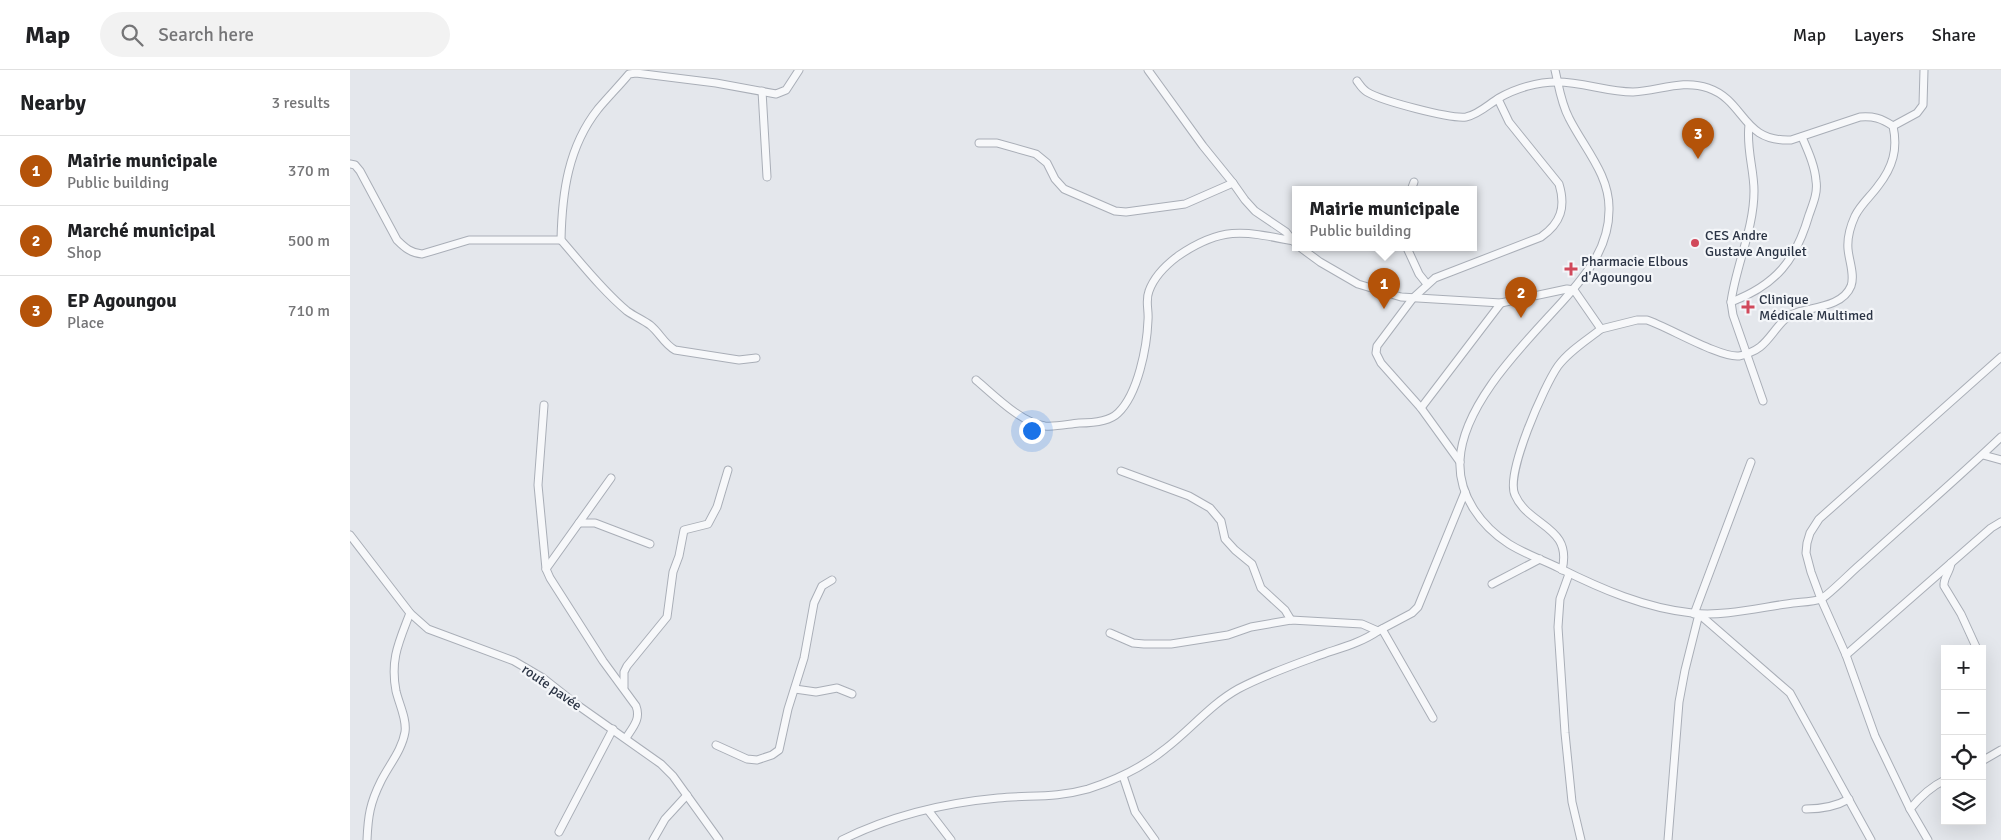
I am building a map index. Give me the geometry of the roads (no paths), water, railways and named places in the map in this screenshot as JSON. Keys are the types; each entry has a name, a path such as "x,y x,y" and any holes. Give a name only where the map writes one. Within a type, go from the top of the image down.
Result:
{"street":[{"path":"756,358 740,360 675,350 668,346 658,332 628,311 594,278 561,240 562,206 566,177 576,147 597,110 630,72 776,94 786,90 799,70"},
{"path":"1148,70 1245,200 1255,211 1275,223 1292,240"},
{"path":"1555,70 1562,102 1569,118 1604,180 1610,207 1608,230 1602,247 1589,269 1574,290 1490,386 1477,406 1468,426 1462,444 1460,462 1465,492 1474,511 1497,534 1508,543 1600,588 1626,597 1696,614 1727,612 1821,599 2001,438"},
{"path":"1893,126 1917,113 1923,105 1924,70"},
{"path":"1358,81 1361,88 1368,92 1445,114 1466,117 1475,114 1513,91 1558,82 1632,92 1669,86 1692,85 1706,87 1726,99 1740,112 1749,125 1766,138 1779,140 1802,137 1832,125 1860,117 1882,118 1893,126 1895,151 1891,164 1879,186 1857,213 1848,236 1853,278 1851,287 1846,294 1836,302 1789,316 1760,347 1739,356 1720,352 1647,320 1638,320 1601,329 1567,356 1552,376 1532,419 1512,482 1514,493 1524,509 1559,539 1565,549 1566,572 1560,599 1558,626 1565,733 1572,802 1581,840"},
{"path":"762,91 767,177"},
{"path":"1460,462 1421,408 1380,363 1376,353 1377,346 1412,298 1427,284 1440,276 1541,237 1552,230 1561,212 1563,196 1559,184 1509,122 1498,99"},
{"path":"1749,125 1747,142 1754,190 1752,211 1731,302 1733,315 1763,401"},
{"path":"1731,302 1754,292 1778,275 1786,266 1800,242 1816,194 1817,182 1815,171 1802,137"},
{"path":"979,143 997,142 1036,154 1047,163 1055,179 1064,189 1115,210 1126,212 1185,204 1234,183"},
{"path":"350,164 355,165 360,171 397,240 414,253 422,254 469,240 561,240"},
{"path":"1412,186 1414,182"},
{"path":"976,380 1018,414 1033,423 1045,426 1105,420 1118,413 1133,392 1147,334 1146,301 1149,291 1155,278 1173,260 1198,242 1232,233 1254,234 1292,242"},
{"path":"1306,251 1320,262 1358,284 1392,295 1412,298 1501,303 1567,289 1574,290 1601,329"},
{"path":"1408,251 1419,274 1427,284"},
{"path":"1421,408 1501,303"},
{"path":"1928,840 1910,809 1875,736 1846,655 1821,599 1806,553 1810,533 1819,519 2001,356"},
{"path":"544,405 538,485 546,569 603,661 633,700 638,712 637,720 626,738"},
{"path":"1983,454 2001,460"},
{"path":"1668,840 1679,702 1696,614 1751,462"},
{"path":"624,688 624,672 627,666 668,614 673,572 679,556 684,530 708,524 717,507 728,470"},
{"path":"1120,471 1189,496 1210,508 1221,521 1225,539 1252,564 1261,588 1285,610 1292,620"},
{"path":"546,569 611,478"},
{"path":"842,840 880,823 928,810 1000,798 1047,797 1073,793 1123,776 1166,749 1196,721 1237,690 1292,665 1360,641 1412,613 1418,607 1465,492"},
{"path":"579,523 595,522 650,544"},
{"path":"1846,655 1990,528 2001,522"},
{"name":"route pavée","path":"350,536 410,613 428,629 514,661 543,678 576,704 626,738 661,764 687,795 719,840"},
{"path":"1492,584 1540,559"},
{"path":"1951,563 1944,586 1961,614 1975,645"},
{"path":"716,745 747,759 757,760 772,755 779,750 788,709 796,689 808,641 814,603 822,586 832,580"},
{"path":"367,840 368,814 405,733 405,723 396,692 394,654 410,613"},
{"path":"1696,614 1790,692 1871,840"},
{"path":"1110,633 1133,643 1170,644 1228,635 1251,627 1292,620 1362,624 1380,630 1433,718"},
{"path":"796,689 825,692 837,688 852,694"},
{"path":"559,832 613,729"},
{"path":"1986,759 2001,750"},
{"path":"1123,776 1135,812 1154,840"},
{"path":"1910,809 1920,797 1941,782"},
{"path":"653,840 664,819 687,795"},
{"path":"1806,809 1824,809 1841,804 1849,799"},
{"path":"928,810 951,840"}],"place":[{"name":"EP Agoungou","path":"1698,159"},
{"name":"CES Andre Gustave Anguilet","path":"1695,243"},
{"name":"Pharmacie Elbous d'Agoungou","path":"1571,269"},
{"name":"Clinique Médicale Multimed","path":"1748,307"},
{"name":"Mairie municipale","path":"1384,309"},
{"name":"Marché municipal","path":"1521,318"}]}
